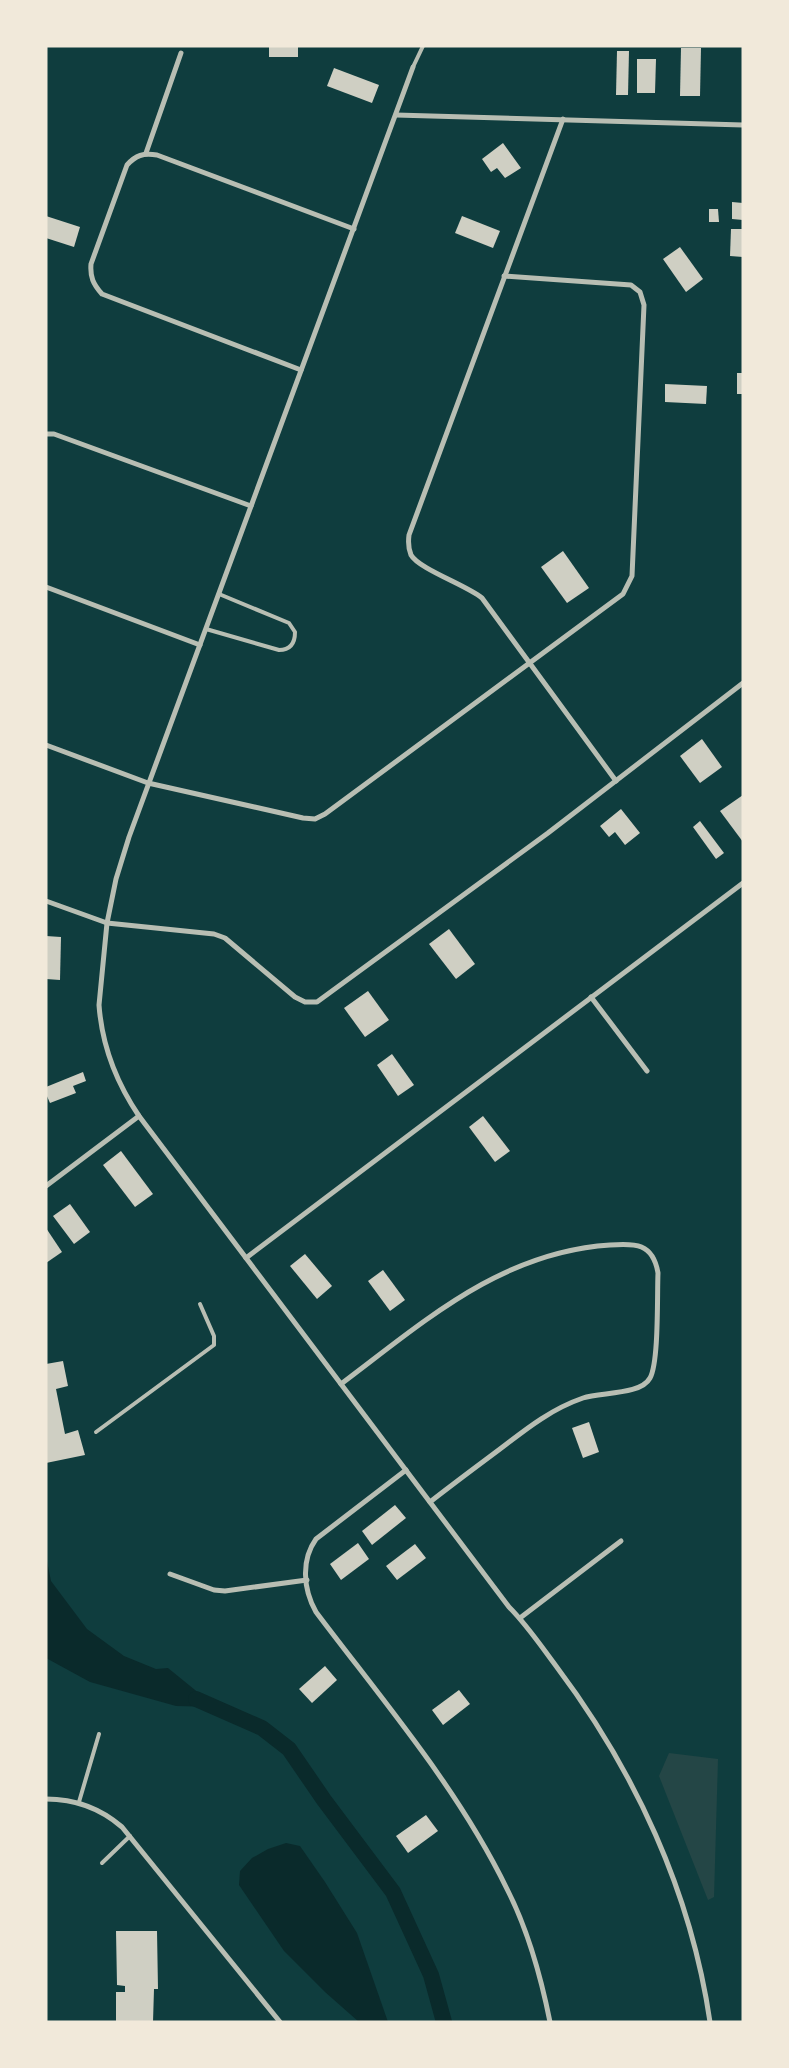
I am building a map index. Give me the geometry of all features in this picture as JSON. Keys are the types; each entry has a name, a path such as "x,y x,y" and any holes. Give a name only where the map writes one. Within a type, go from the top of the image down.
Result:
{"street":[{"path":"146,153 181,53"},
{"path":"414,67 148,783 121,862 107,923 99,1005 100,1018 113,1070 124,1093 139,1116 509,1607 520,1618 587,1708 615,1753 640,1799 680,1896 695,1947 710,2022"},
{"path":"396,115 743,125"},
{"path":"563,119 409,536 408,546 412,557 421,564 473,591 482,598 616,781"},
{"path":"302,370 102,294 94,286 90,275 91,264 127,165 135,157 146,153 156,155 354,230"},
{"path":"46,745 148,783 303,818 315,819 325,814 623,594 632,576 644,305 640,292 631,285 504,276"},
{"path":"46,434 54,434 251,506"},
{"path":"46,588 200,645"},
{"path":"46,901 107,923 214,934 225,938 295,997 305,1002 317,1002 616,781 743,683"},
{"path":"246,1258 743,883"},
{"path":"591,997 647,1071"},
{"path":"46,1186 139,1116"},
{"path":"342,1384 452,1301 484,1281 523,1264 555,1253 592,1246 630,1244 641,1246 652,1255 658,1272 655,1364 650,1379 642,1387 594,1395 553,1411 539,1419 430,1502"},
{"path":"406,1470 316,1538 309,1548 306,1559 310,1602 442,1779 468,1818 508,1889 533,1955 550,2022"},
{"path":"520,1618 621,1541"},
{"path":"170,1574 214,1590 225,1591 307,1580"},
{"path":"46,1799 79,1802 101,1812 130,1836 280,2022"}],"lane":[{"path":"414,67 423,46"},
{"path":"206,628 279,650 285,650 294,643 295,632 288,623 219,594"},
{"path":"96,1432 214,1344 214,1336 200,1304"},
{"path":"79,1802 99,1734"},
{"path":"102,1863 130,1836"}],"shaded area":[{"path":"46,1556 51,1581 87,1629 124,1656 156,1669 168,1668 216,1707 176,1706 90,1682 46,1658"},
{"path":"669,1753 718,1759 714,1897 708,1900 659,1776"},
{"path":"286,1843 300,1846 357,1933 388,2022 359,2022 325,1992 284,1951 239,1885 240,1871 252,1858 268,1849"}],"building":[{"path":"269,46 298,46 298,57 269,57"},
{"path":"681,48 701,48 700,96 680,96"},
{"path":"617,51 629,51 628,95 616,95"},
{"path":"637,59 656,59 655,93 637,93"},
{"path":"334,68 379,85 372,103 327,86"},
{"path":"503,143 521,168 505,178 497,168 491,172 482,159"},
{"path":"732,202 743,203 743,220 732,219"},
{"path":"709,209 718,209 719,222 709,222"},
{"path":"46,216 80,227 74,247 46,238"},
{"path":"462,216 500,231 493,248 455,233"},
{"path":"731,229 743,229 743,257 730,256"},
{"path":"680,247 703,279 686,292 663,259"},
{"path":"737,373 743,373 743,394 737,394"},
{"path":"665,384 707,386 706,404 665,402"},
{"path":"563,551 589,588 567,603 541,567"},
{"path":"702,739 722,767 700,783 680,756"},
{"path":"743,795 743,842 720,811"},
{"path":"621,809 640,833 625,845 615,832 609,837 600,826"},
{"path":"700,821 724,853 716,859 693,827"},
{"path":"449,929 475,964 456,979 429,944"},
{"path":"46,936 61,937 60,980 46,979"},
{"path":"368,991 389,1020 365,1037 344,1008"},
{"path":"392,1054 414,1085 398,1096 377,1065"},
{"path":"83,1072 86,1081 73,1086 76,1093 50,1103 46,1094 46,1087"},
{"path":"483,1116 510,1151 495,1162 469,1127"},
{"path":"121,1151 153,1194 135,1207 103,1165"},
{"path":"70,1204 90,1232 74,1244 53,1216"},
{"path":"46,1228 62,1252 46,1263"},
{"path":"305,1254 332,1286 317,1299 290,1266"},
{"path":"383,1270 405,1300 390,1311 368,1281"},
{"path":"63,1361 68,1386 56,1389 65,1434 78,1430 85,1455 46,1463 46,1364"},
{"path":"589,1422 599,1452 583,1458 572,1428"},
{"path":"395,1505 406,1518 372,1545 362,1531"},
{"path":"358,1543 369,1559 341,1580 330,1564"},
{"path":"415,1544 426,1558 397,1580 386,1566"},
{"path":"325,1666 337,1680 312,1703 299,1689"},
{"path":"459,1690 470,1704 443,1725 432,1710"},
{"path":"426,1815 438,1831 408,1853 396,1836"},
{"path":"116,1931 157,1931 158,1989 154,1989 153,2022 116,2022 116,1992 125,1992 125,1986 117,1985"}],"waterway":[{"path":"196,1699 262,1728 289,1749 324,1800 393,1892 431,1975 444,2022"}]}
